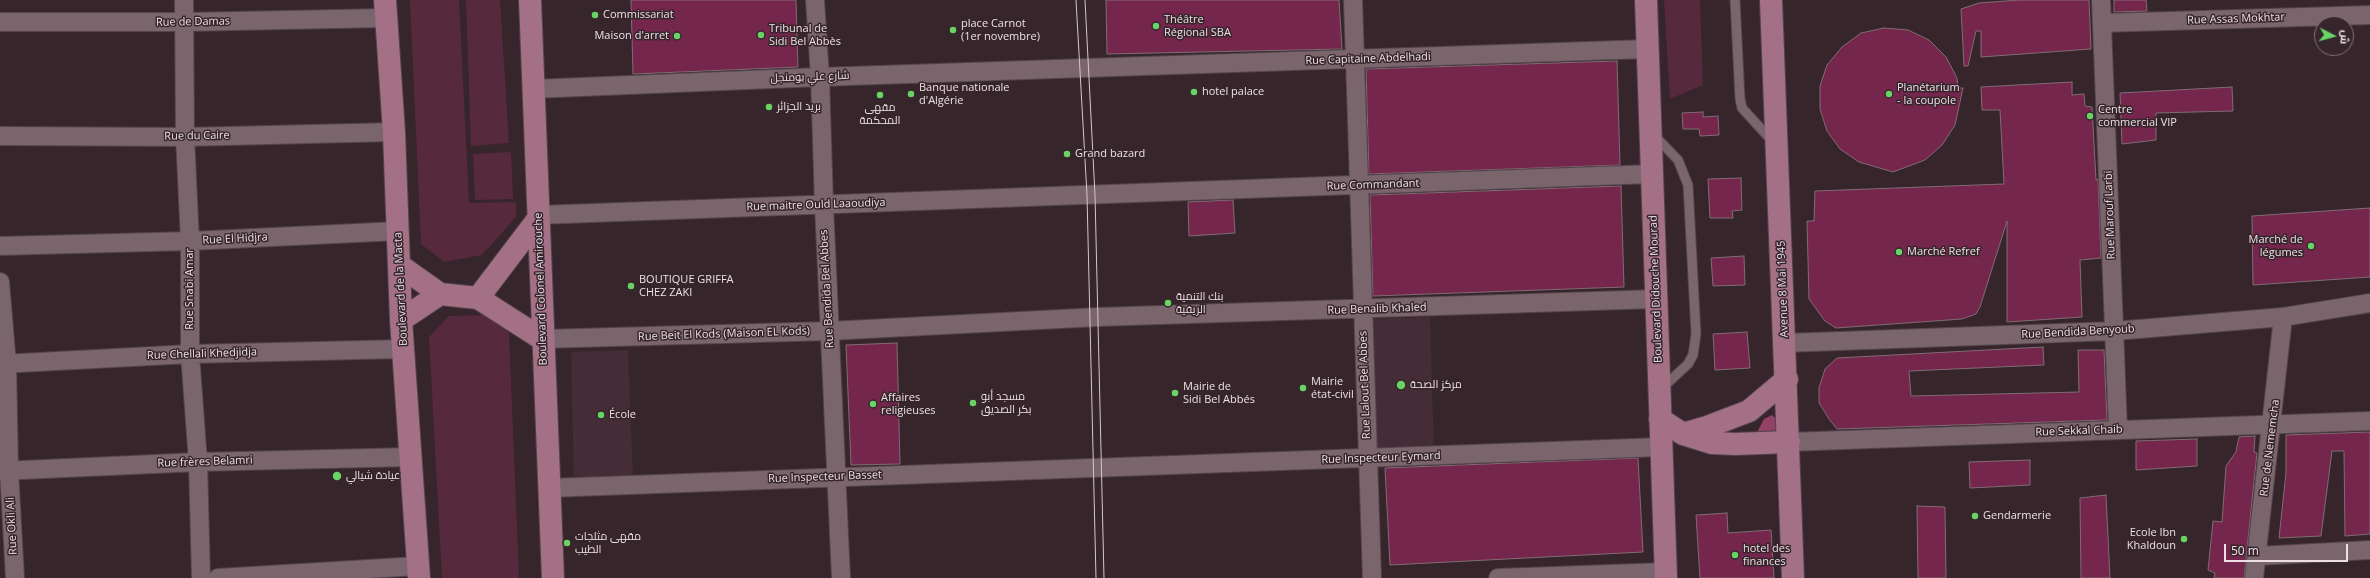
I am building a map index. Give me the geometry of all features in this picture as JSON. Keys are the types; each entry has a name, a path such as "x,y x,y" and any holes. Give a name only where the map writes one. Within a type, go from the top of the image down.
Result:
{"main road":[{"name":"Boulevard Colonel Amirouche","path":"530,0 542,339 553,578"},
{"name":"Boulevard Didouche Mourad","path":"1646,0 1665,575"},
{"name":"Avenue 8 Mai 1945","path":"1771,0 1787,379 1793,578"},
{"name":"Boulevard de la Macta","path":"385,9 394,132 401,320 418,572"},
{"path":"478,298 538,217"},
{"path":"399,265 440,294 478,298 542,339"},
{"path":"401,320 440,294"},
{"path":"1683,434 1725,421 1749,411 1787,379"},
{"path":"1660,419 1683,434 1712,443 1735,444 1789,442"}],"street":[{"name":"Rue Snabi Amar","path":"184,0 185,137 190,241 190,354 198,462 201,578"},
{"name":"Rue Bendida Bel Abbes","path":"815,0 820,76 834,476 841,578"},
{"name":"Rue Lalout Bel Abbes","path":"1353,0 1366,458 1372,578"},
{"name":"Rue Marouf Larbi","path":"2101,0 2118,430"},
{"name":"Rue de Damas","path":"0,22 185,22 385,9"},
{"name":"Rue Assas Mokhtar","path":"2102,23 2370,15"},
{"name":"Rue Capitaine Abdelhadi","path":"1088,68 1648,50"},
{"name":"شارع علي بومنجل","path":"533,89 820,76 1088,68"},
{"name":"Rue du Caire","path":"0,136 185,137 394,132"},
{"name":"Rue Commandant","path":"1095,194 1652,174"},
{"name":"Rue maitre Ould Laaoudiya","path":"538,217 1095,194"},
{"name":"Rue El Hidjra","path":"0,246 190,241 398,231"},
{"name":"Rue Okli Ali","path":"0,282 3,364 4,470 15,578"},
{"name":"Rue Benalib Khaled","path":"1098,317 1656,299"},
{"name":"Rue Bendida Benyoub","path":"1785,343 2115,331 2283,317 2370,303"},
{"name":"Rue Beit El Kods (Maison EL Kods)","path":"542,339 829,330 1098,317"},
{"name":"Rue de Nememcha","path":"2254,578 2273,424 2283,317"},
{"name":"Rue Chellali Khedjidja","path":"3,364 190,354 403,349"},
{"name":"Rue Sekkal Chaib","path":"1789,442 2370,421"},
{"name":"Rue Inspecteur Eymard","path":"1100,469 1661,447"},
{"name":"Rue frères Belamri","path":"4,470 198,462 411,457"},
{"name":"Rue Inspecteur Basset","path":"549,488 834,476 1100,469"},
{"path":"2256,556 2370,550"},
{"path":"218,578 418,572"},
{"path":"1498,578 1665,575"}],"lane":[{"path":"1735,0 1740,99 1742,108 1777,146"},
{"path":"1650,131 1678,160 1688,185 1696,334 1693,355 1688,364 1659,391"}],"shaded area":[{"path":"410,0 459,0 469,203 516,202 516,217 482,255 444,262 421,244"},
{"path":"466,0 500,0 509,143 471,146"},
{"path":"1664,0 1700,0 1703,85 1670,99"},
{"path":"511,152 513,199 475,200 473,154"},
{"path":"488,315 509,333 519,578 442,578 429,337 449,316"},
{"name":"مركز الصحة","path":"1430,317 1434,451 1371,454 1368,319"},
{"name":"École","path":"628,350 633,477 574,481 571,352"},
{"path":"1772,415 1778,421 1779,430 1773,431 1767,435 1756,434 1764,419"}],"building":[{"path":"631,0 796,0 798,67 633,74"},
{"path":"1106,0 1339,0 1342,49 1107,54"},
{"path":"2019,0 2089,0 2091,49 1981,57 1981,31 1976,31 1968,66 1964,66 1961,9 1979,3"},
{"path":"2114,0 2146,0 2147,11 2114,12"},
{"name":"Planétarium - la coupole","path":"1884,28 1908,30 1929,40 1946,57 1957,78 1958,88 1963,88 1955,125 1942,145 1925,160 1893,172 1859,162 1840,149 1827,131 1820,109 1820,86 1827,65 1842,47 1861,33"},
{"path":"1617,61 1620,165 1369,174 1366,69"},
{"path":"2072,82 2072,95 2084,94 2085,106 2092,107 2096,180 2098,179 2101,258 2080,260 2082,317 2007,322 2007,221 1980,307 1976,314 1962,319 1836,328 1825,321 1809,299 1807,221 1814,221 1815,191 2004,184 2000,110 1982,110 1981,87"},
{"path":"2232,87 2233,111 2156,113 2156,140 2122,144 2120,93"},
{"path":"1703,112 1703,117 1718,116 1719,135 1700,136 1699,129 1683,129 1682,113"},
{"path":"1741,178 1742,210 1732,211 1733,218 1710,218 1708,179"},
{"path":"1621,186 1624,287 1373,296 1370,195"},
{"path":"1233,200 1235,233 1189,236 1188,202"},
{"name":"Marché de légumes","path":"2370,208 2370,277 2253,285 2252,216"},
{"path":"1744,256 1745,285 1713,286 1711,258"},
{"path":"1747,332 1750,368 1715,370 1713,334"},
{"name":"Affaires religieuses","path":"897,343 900,464 851,465 846,345"},
{"path":"2043,347 2044,365 1909,371 1911,396 2079,392 2078,350 2104,350 2107,420 1837,429 1819,403 1819,388 1825,369 1837,358"},
{"path":"2370,432 2370,534 2345,536 2344,451 2332,451 2321,536 2279,538 2286,473 2286,435"},
{"path":"2255,436 2254,452 2257,453 2244,578 2214,578 2215,573 2208,570 2213,521 2222,522 2226,466 2236,452 2239,437"},
{"path":"2197,439 2197,466 2136,470 2136,441"},
{"path":"1638,458 1643,552 1390,565 1385,468"},
{"path":"2030,460 2030,485 1970,488 1969,462"},
{"path":"2106,495 2110,578 2081,578 2080,498"},
{"path":"1917,506 1945,507 1946,578 1918,578"},
{"name":"hotel des finances","path":"1727,513 1728,533 1771,530 1774,578 1700,578 1696,515"}],"tram line":[{"path":"1076,0 1087,195 1096,578"},
{"path":"1085,0 1095,195 1104,578"}],"place":[{"name":"Commissariat","path":"595,15"},
{"name":"Théâtre Régional SBA","path":"1156,26"},
{"name":"place Carnot (1er novembre)","path":"953,30"},
{"name":"Tribunal de Sidi Bel Abbès","path":"761,35"},
{"name":"Maison d'arret","path":"677,36"},
{"name":"hotel palace","path":"1194,92"},
{"name":"Banque nationale d'Algérie","path":"911,94"},
{"name":"Planétarium - la coupole","path":"1889,94"},
{"name":"مقهى المحكمة","path":"880,95"},
{"name":"بريد الجزائر","path":"769,107"},
{"name":"Centre commercial VIP","path":"2090,116"},
{"name":"Grand bazard","path":"1067,154"},
{"name":"Marché de légumes","path":"2311,246"},
{"name":"Marché Refref","path":"1899,252"},
{"name":"BOUTIQUE GRIFFA CHEZ ZAKI","path":"631,286"},
{"name":"بنك التنمية الريفية","path":"1168,303"},
{"name":"مركز الصحة","path":"1401,385"},
{"name":"Mairie état-civil","path":"1303,388"},
{"name":"Mairie de Sidi Bel Abbés","path":"1175,393"},
{"name":"مسجد أبو بكر الصديق","path":"973,403"},
{"name":"Affaires religieuses","path":"873,404"},
{"name":"École","path":"601,415"},
{"name":"عيادة شيالي","path":"337,476"},
{"name":"Gendarmerie","path":"1975,516"},
{"name":"Ecole Ibn Khaldoun","path":"2184,539"},
{"name":"مقهى مثلجات الطيب","path":"567,543"},
{"name":"hotel des finances","path":"1735,555"}]}
